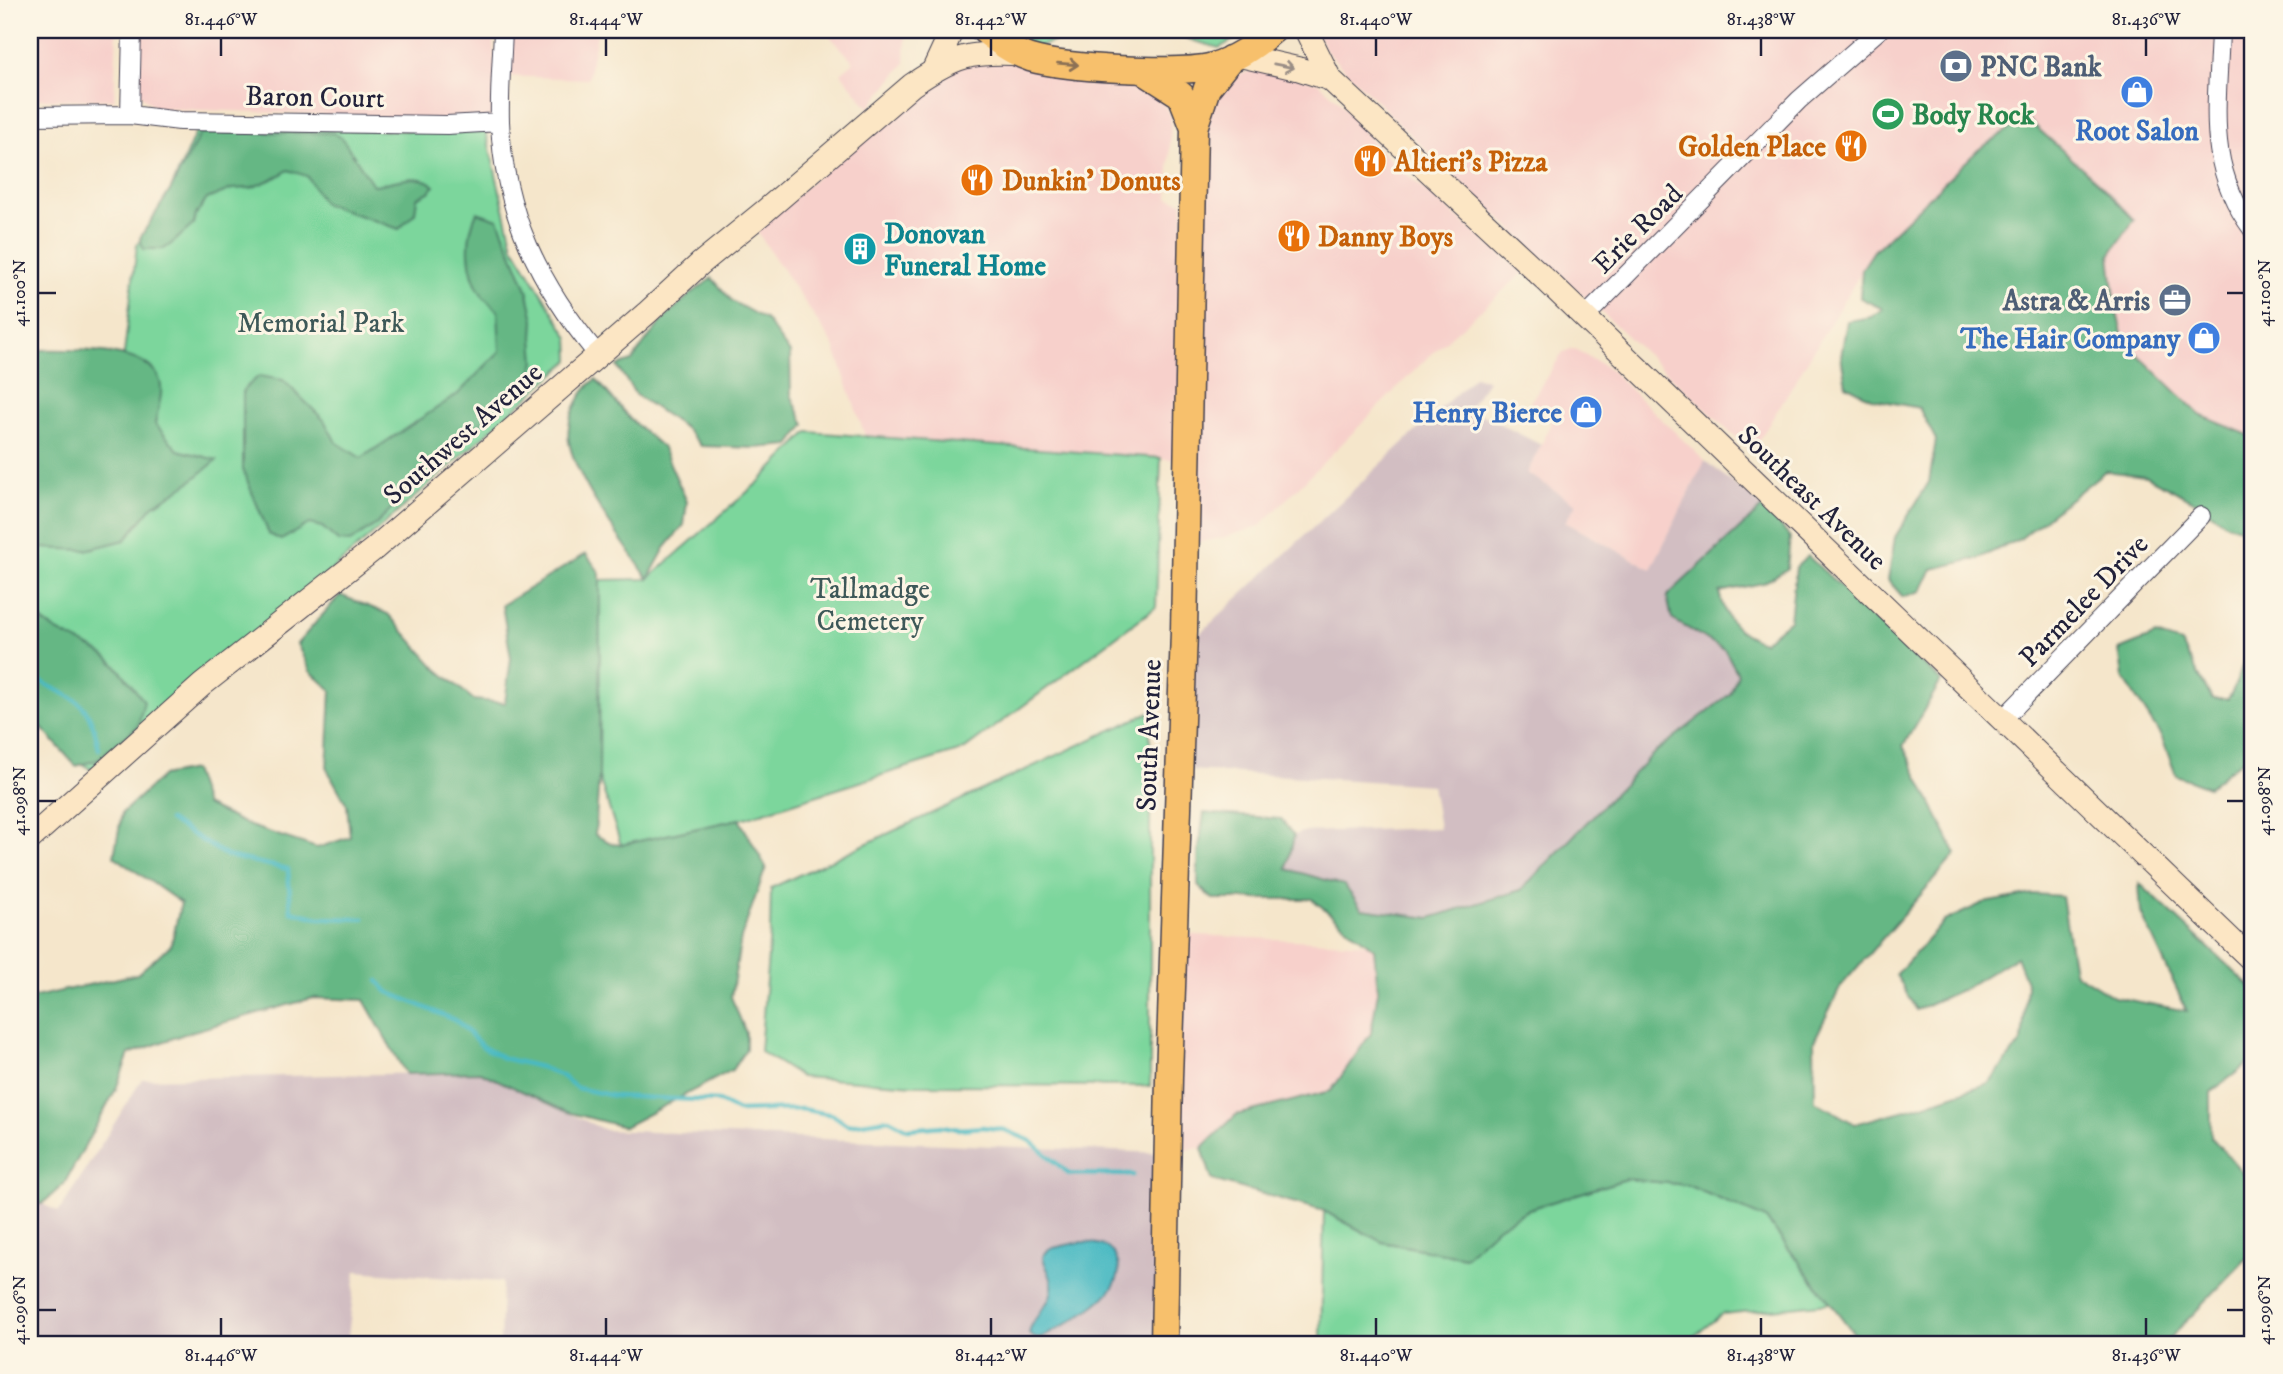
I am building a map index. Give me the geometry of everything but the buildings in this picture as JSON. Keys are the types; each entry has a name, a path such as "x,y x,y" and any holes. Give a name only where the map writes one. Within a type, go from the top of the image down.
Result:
{"main road":[{"path":"984,30 1000,43 1021,54 1064,64 1140,69 1193,69 1234,57 1273,30"},
{"name":"South Avenue","path":"1164,1344 1169,1077 1184,631 1194,128 1207,88 1234,57"},
{"name":"South Avenue","path":"1140,69 1181,95 1194,128"}],"street":[{"path":"130,115 132,30"},
{"path":"502,30 500,122 507,179 515,215 534,263 573,326 597,354"},
{"name":"Southwest Avenue","path":"933,71 952,30"},
{"name":"Southeast Avenue","path":"1306,30 1330,79 1547,281 2253,961"},
{"name":"Erie Road","path":"1584,318 1799,100 1879,30"},
{"path":"2220,30 2215,105 2217,141 2225,177 2235,201 2253,230"},
{"name":"Southwest Avenue","path":"30,839 202,685 374,549 700,264 912,85 933,71 970,54 1021,54"},
{"name":"Southeast Avenue","path":"1234,57 1299,69 1330,79"},
{"name":"Baron Court","path":"30,116 130,115 180,121 447,125 500,122"},
{"name":"Parmelee Drive","path":"2001,720 2201,516"}],"shaded area":[{"path":"30,30 117,30 114,100 30,99"},
{"path":"141,30 492,30 500,122 155,108 139,93"},
{"path":"503,30 598,30 588,79 502,76"},
{"path":"824,30 906,30 905,63 869,108 841,73 854,62"},
{"path":"1315,30 2253,30 2253,449 2200,415 2124,341 2048,142 2049,137 2026,118 1874,251 1752,452 1416,140 1328,53"},
{"path":"993,56 1150,84 1171,116 1168,198 1183,202 1180,460 865,436 834,346 756,230 938,71"},
{"path":"1261,69 1319,83 1340,102 1375,145 1400,169 1523,273 1428,357 1260,526 1222,538 1191,543 1205,108 1223,78"},
{"path":"1575,349 1609,369 1705,461 1651,569 1565,522 1575,504 1527,473 1552,423 1529,404 1563,352"},
{"path":"1475,376 1488,381 1469,408 1541,445 1527,473 1576,504 1565,522 1651,569 1705,461 1763,507 1667,597 1672,619 1726,650 1738,674 1730,694 1653,754 1521,890 1430,918 1362,909 1344,885 1287,869 1294,836 1301,832 1439,828 1432,785 1190,770 1193,640"},
{"path":"1177,934 1368,944 1374,949 1378,991 1371,1033 1331,1091 1236,1115 1202,1148 1174,1151"},
{"path":"480,1072 605,1130 1162,1153 1156,1344 500,1344 502,1282 356,1271 347,1344 30,1344 30,1198 59,1212 142,1079"}],"green space":[{"path":"1003,30 1096,30 1076,33 1036,48"},
{"path":"1251,30 1219,48 1163,32 1136,31"},
{"path":"2026,118 2100,184 2134,220 2110,255 2116,309 2124,341 2200,415 2253,437 2253,532 2227,524 2192,500 2146,476 2105,471 2020,539 1979,558 1932,569 1921,591 1903,597 1888,580 1895,537 1929,482 1936,440 1919,408 1873,399 1846,385 1841,356 1847,321 1871,317 1883,309 1860,298 1862,269 1874,251 1978,150"},
{"name":"Memorial Park","path":"198,127 486,132 513,246 569,338 570,360 340,563 91,770 30,719 30,460 124,354 137,245 171,189"},
{"path":"333,133 342,138 373,185 413,178 428,181 435,186 417,198 415,213 399,229 323,203 307,176 288,170 251,188 232,189 207,199 196,215 194,224 170,245 164,249 143,249 140,238 171,189 200,134"},
{"path":"477,212 498,219 527,289 534,320 535,362 528,385 441,456 377,524 350,542 338,541 322,527 309,524 281,540 269,534 243,470 243,390 259,376 283,380 324,420 336,442 361,458 458,394 500,351 498,311 482,295 470,265 470,232"},
{"path":"712,278 732,301 766,320 790,353 791,395 805,425 790,445 756,448 701,446 685,428 636,395 617,366 632,361 667,315"},
{"path":"30,350 102,352 140,361 153,369 160,381 161,396 155,424 178,450 217,460 190,482 153,506 125,540 86,550 40,548 30,543"},
{"path":"596,379 630,419 663,448 687,502 684,525 665,548 648,579 591,494 569,442 569,425 575,407 584,391"},
{"name":"Tallmadge Cemetery","path":"808,432 1161,458 1156,607 965,749 745,818 621,845 599,777 600,580 648,579 761,480"},
{"path":"1763,507 1790,537 1787,569 1763,583 1719,592 1728,618 1739,630 1763,642 1790,620 1796,567 1808,556 1941,681 1903,746 1956,854 1841,986 1814,1041 1815,1101 1855,1124 1989,1083 2022,1041 2027,985 2016,957 1963,989 1916,1010 1896,975 1944,921 1983,903 2033,894 2062,896 2074,972 2114,997 2187,1011 2141,913 2139,883 2253,989 2253,1060 2211,1092 2211,1137 2253,1184 2253,1252 2164,1344 1862,1344 1766,1219 1687,1185 1626,1179 1529,1209 1496,1228 1465,1257 1382,1242 1324,1211 1212,1180 1202,1148 1236,1115 1331,1091 1371,1033 1378,991 1374,949 1312,899 1213,899 1198,886 1198,855 1204,813 1281,819 1294,836 1287,869 1344,885 1362,909 1430,918 1521,890 1653,754 1730,694 1738,674 1725,650 1672,619 1667,596"},
{"path":"586,554 600,573 599,777 595,835 621,845 739,819 766,867 741,938 731,997 746,1033 746,1049 732,1070 624,1127 567,1112 480,1072 406,1074 364,1000 313,998 190,1032 129,1054 116,1089 64,1184 42,1204 30,1204 30,998 137,974 171,945 181,903 114,856 122,813 162,776 193,770 205,805 250,826 317,848 350,837 347,805 327,769 331,690 310,671 297,644 340,595 388,614 437,669 474,700 505,703 511,658 502,605"},
{"path":"30,608 37,617 55,630 110,659 144,701 138,726 97,760 76,766 38,724 30,720"},
{"path":"2253,632 2253,751 2208,787 2176,775 2162,738 2123,677 2119,650 2156,635 2181,643 2212,699 2228,699"},
{"path":"1150,712 1150,1086 915,1085 801,1077 760,1051 771,888"},
{"path":"1626,1179 1687,1185 1766,1219 1830,1303 1722,1314 1684,1344 1431,1344 1321,1338 1324,1211 1382,1242 1464,1257 1496,1228 1529,1209"}],"water":[{"path":"1080,1242 1102,1245 1111,1251 1117,1260 1119,1273 1114,1285 1080,1316 1042,1338 1035,1338 1029,1334 1030,1328 1048,1301 1052,1289 1052,1280 1043,1256 1049,1249"}],"waterway":[{"path":"30,672 83,706 92,724 99,749"},
{"path":"169,820 227,856 288,869 291,911 319,918 364,919"},
{"path":"378,981 388,992 457,1021 483,1047 503,1058 560,1075 577,1088 614,1096 718,1101 738,1111 802,1109 833,1115 848,1125 889,1119 908,1129 942,1126 1005,1130 1031,1141 1069,1174 1133,1175"}],"place":[{"name":"PNC Bank","path":"1956,66"},
{"name":"Root Salon","path":"2137,92"},
{"name":"Body Rock","path":"1888,114"},
{"name":"Golden Place","path":"1851,146"},
{"name":"Altieri's Pizza","path":"1370,161"},
{"name":"Dunkin' Donuts","path":"977,180"},
{"name":"Danny Boys","path":"1294,236"},
{"name":"Donovan Funeral Home","path":"860,249"},
{"name":"Astra & Arris","path":"2175,300"},
{"name":"The Hair Company","path":"2204,338"},
{"name":"Henry Bierce","path":"1586,412"}]}
